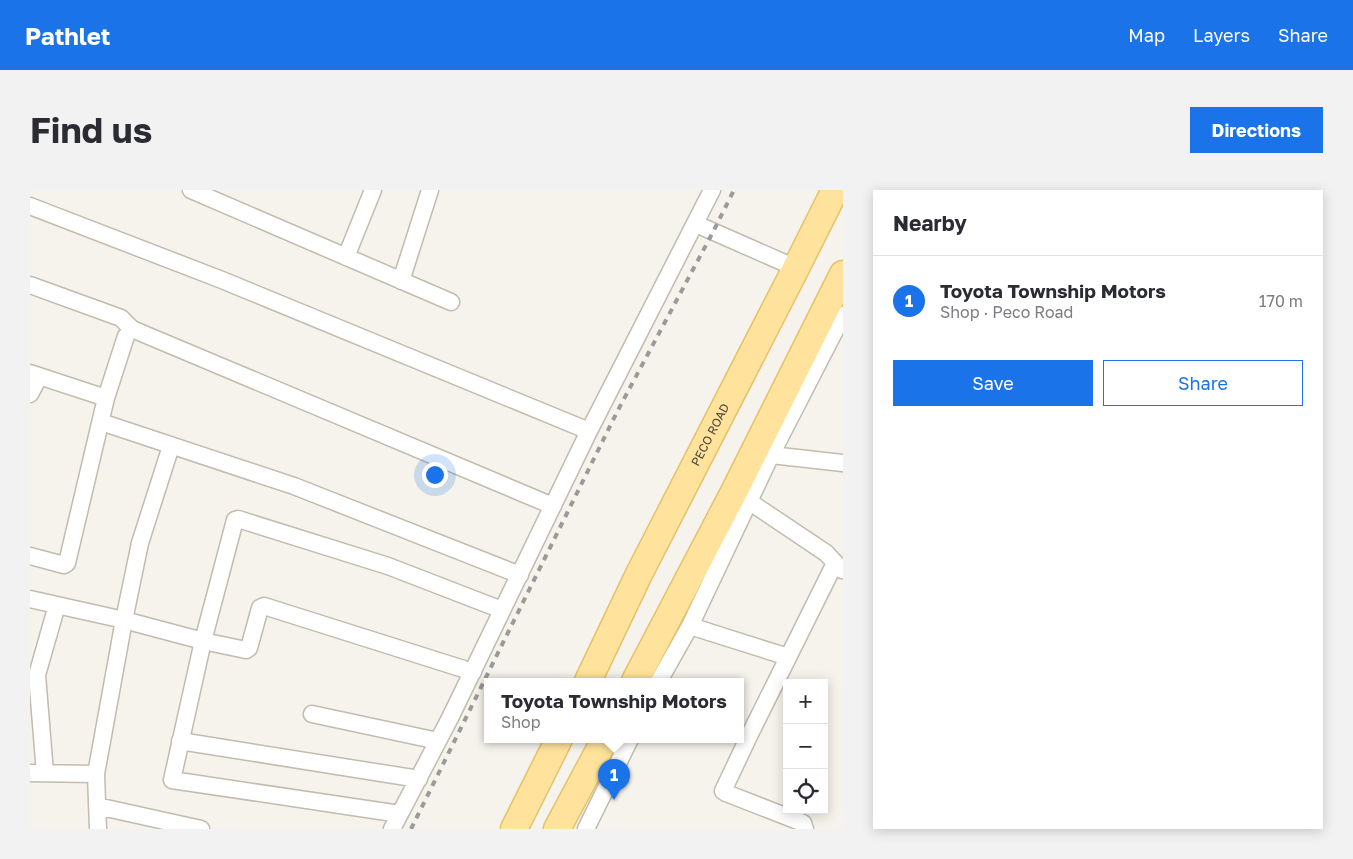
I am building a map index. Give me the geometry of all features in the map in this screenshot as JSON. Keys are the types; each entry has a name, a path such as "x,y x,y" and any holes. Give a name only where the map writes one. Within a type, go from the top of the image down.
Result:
{"main road":[{"name":"PECO ROAD","path":"592,672 639,574 835,190"},
{"path":"637,678 742,497 843,274"},
{"path":"592,672 621,678"},
{"path":"514,829 557,743"},
{"path":"558,829 584,806 607,751"}],"street":[{"path":"191,190 451,302"},
{"path":"346,257 373,190"},
{"path":"401,281 430,190"},
{"path":"392,829 473,672 589,431 712,190"},
{"path":"30,206 222,280 589,431"},
{"path":"696,224 796,268"},
{"path":"30,284 121,318 132,329 553,506"},
{"path":"661,678 690,626 742,497 771,455 843,315"},
{"path":"30,556 66,565 102,422 106,398 126,336"},
{"path":"33,374 106,398"},
{"path":"30,394 37,380 33,374"},
{"path":"102,422 294,486 520,575"},
{"path":"98,829 96,774 124,620 140,542 171,446"},
{"path":"771,455 843,462"},
{"path":"742,497 826,553 839,567 745,734"},
{"path":"400,814 172,780 203,641 235,520 238,519 388,566 502,610"},
{"path":"30,599 247,650 260,608 264,606 473,672"},
{"path":"57,605 33,675 37,773 96,774"},
{"path":"690,626 788,657"},
{"path":"312,714 438,741"},
{"path":"180,741 419,779"},
{"path":"607,751 622,743"},
{"path":"741,743 723,790 726,793 803,822 805,829"},
{"path":"97,806 201,829"},
{"path":"584,806 586,829"}],"railway":[{"path":"486,678 617,412 734,190"},
{"path":"411,829 484,681"}],"place":[{"name":"Toyota Township Motors","path":"614,800"}]}
